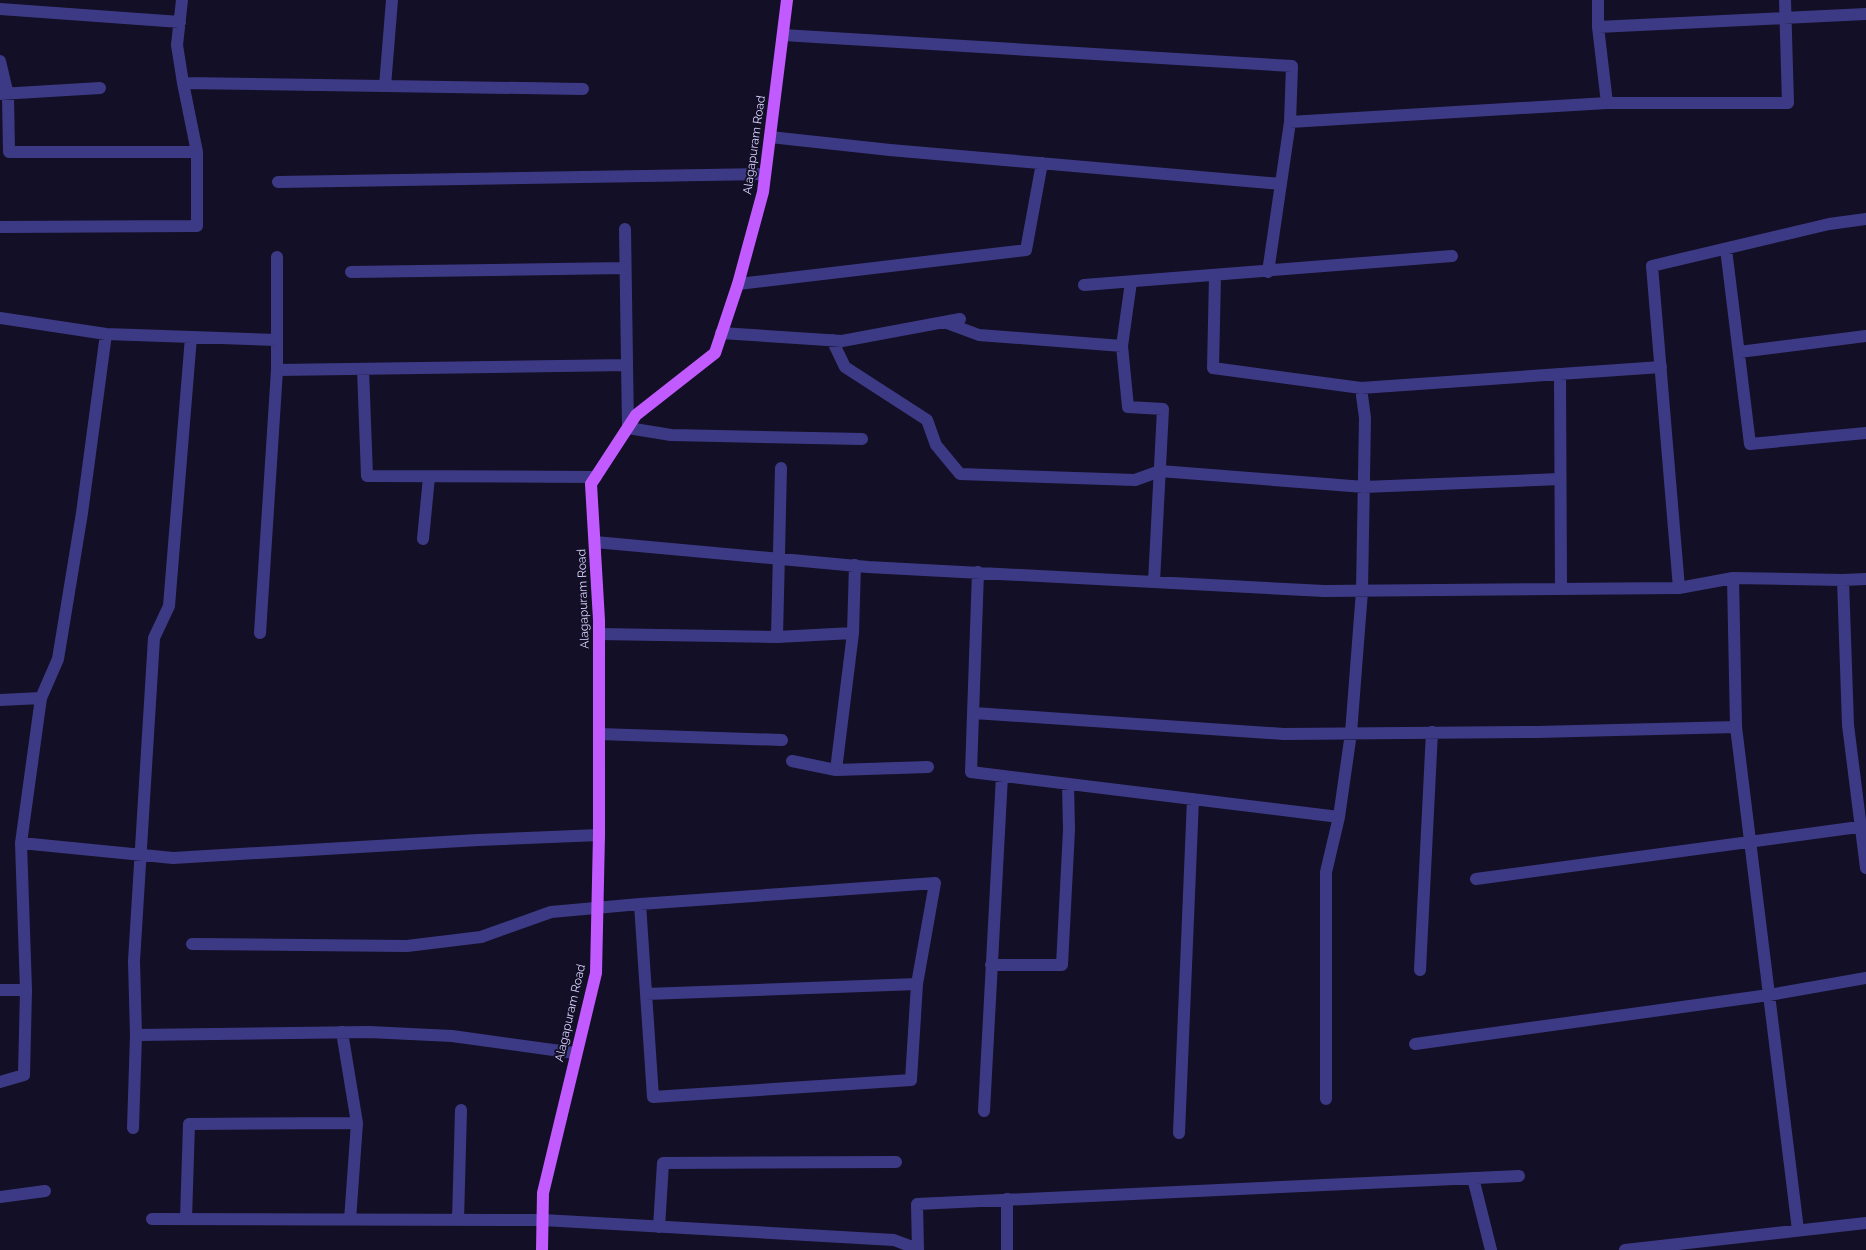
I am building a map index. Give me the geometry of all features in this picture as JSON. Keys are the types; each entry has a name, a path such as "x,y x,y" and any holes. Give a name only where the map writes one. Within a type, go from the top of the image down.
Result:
{"main road":[{"name":"Alagapuram Road","path":"542,1250 543,1193 596,973 599,836 599,634 591,484 636,415 715,353 738,284 763,192 787,0"}],"street":[{"path":"0,226 197,226 197,152 177,45 182,0"},
{"path":"385,86 392,0"},
{"path":"1598,0 1598,27 1606,103"},
{"path":"1290,122 1606,103 1788,103 1785,0"},
{"path":"0,9 180,22"},
{"path":"1598,27 1866,14"},
{"path":"783,35 1292,66 1290,122 1268,272"},
{"path":"0,61 9,152 197,152"},
{"path":"184,83 582,89"},
{"path":"4,94 100,88"},
{"path":"770,136 1281,184"},
{"path":"738,284 1026,250 1042,163"},
{"path":"278,182 765,174"},
{"path":"1679,588 1652,266 1829,224 1866,219"},
{"path":"625,229 628,428 671,434 862,439"},
{"path":"1726,248 1750,444 1866,433"},
{"path":"1084,285 1452,256"},
{"path":"260,633 277,370 276,257"},
{"path":"351,272 626,268"},
{"path":"1215,276 1213,368 1361,388 1661,367"},
{"path":"1131,282 1122,346 1128,407 1162,409 1154,582"},
{"path":"0,318 106,334 277,340"},
{"path":"721,334 842,341 960,319"},
{"path":"944,322 979,335 1122,346"},
{"path":"0,1082 24,1075 26,990 21,843 41,698 58,659 82,513 106,334"},
{"path":"1739,352 1866,336"},
{"path":"133,1128 136,1035 134,961 154,638 169,606 190,337"},
{"path":"832,340 845,367 927,420 936,445 960,474 1135,480 1160,471 1364,487 1560,479"},
{"path":"277,370 627,365"},
{"path":"363,368 367,476 596,477"},
{"path":"1560,374 1561,589"},
{"path":"1326,1099 1326,872 1338,817 1351,733 1362,591 1364,418 1361,388"},
{"path":"777,637 781,468"},
{"path":"423,539 429,477"},
{"path":"595,542 855,565 1324,591 1679,588 1733,578 1844,580 1866,578"},
{"path":"836,770 853,633 855,565"},
{"path":"978,572 971,772 1338,817"},
{"path":"1733,578 1736,727 1798,1230"},
{"path":"1844,580 1848,726 1863,826 1866,868"},
{"path":"599,634 777,637 853,633"},
{"path":"0,700 41,698"},
{"path":"974,713 1284,734 1736,727"},
{"path":"1420,970 1432,732"},
{"path":"599,734 782,740"},
{"path":"792,761 836,770 928,767"},
{"path":"984,1111 1002,776"},
{"path":"992,965 1062,965 1069,830 1068,784"},
{"path":"1179,1133 1193,799"},
{"path":"1476,879 1863,826"},
{"path":"21,843 173,858 468,840 599,836"},
{"path":"192,944 407,946 481,937 551,912 597,907 640,904 935,884 917,984 911,1080 653,1097 640,904"},
{"path":"1415,1044 1769,995 1866,978"},
{"path":"646,994 917,984"},
{"path":"0,990 26,990"},
{"path":"136,1035 342,1032 452,1036 576,1053"},
{"path":"342,1032 356,1123 350,1220"},
{"path":"458,1220 461,1110"},
{"path":"186,1219 189,1124 356,1123"},
{"path":"660,1227 664,1163 896,1162"},
{"path":"152,1219 543,1220 894,1240 918,1249 917,1204 1519,1176"},
{"path":"1473,1178 1491,1250"},
{"path":"0,1197 45,1191"},
{"path":"1007,1199 1007,1250"},
{"path":"1633,1249 1866,1223"}]}
